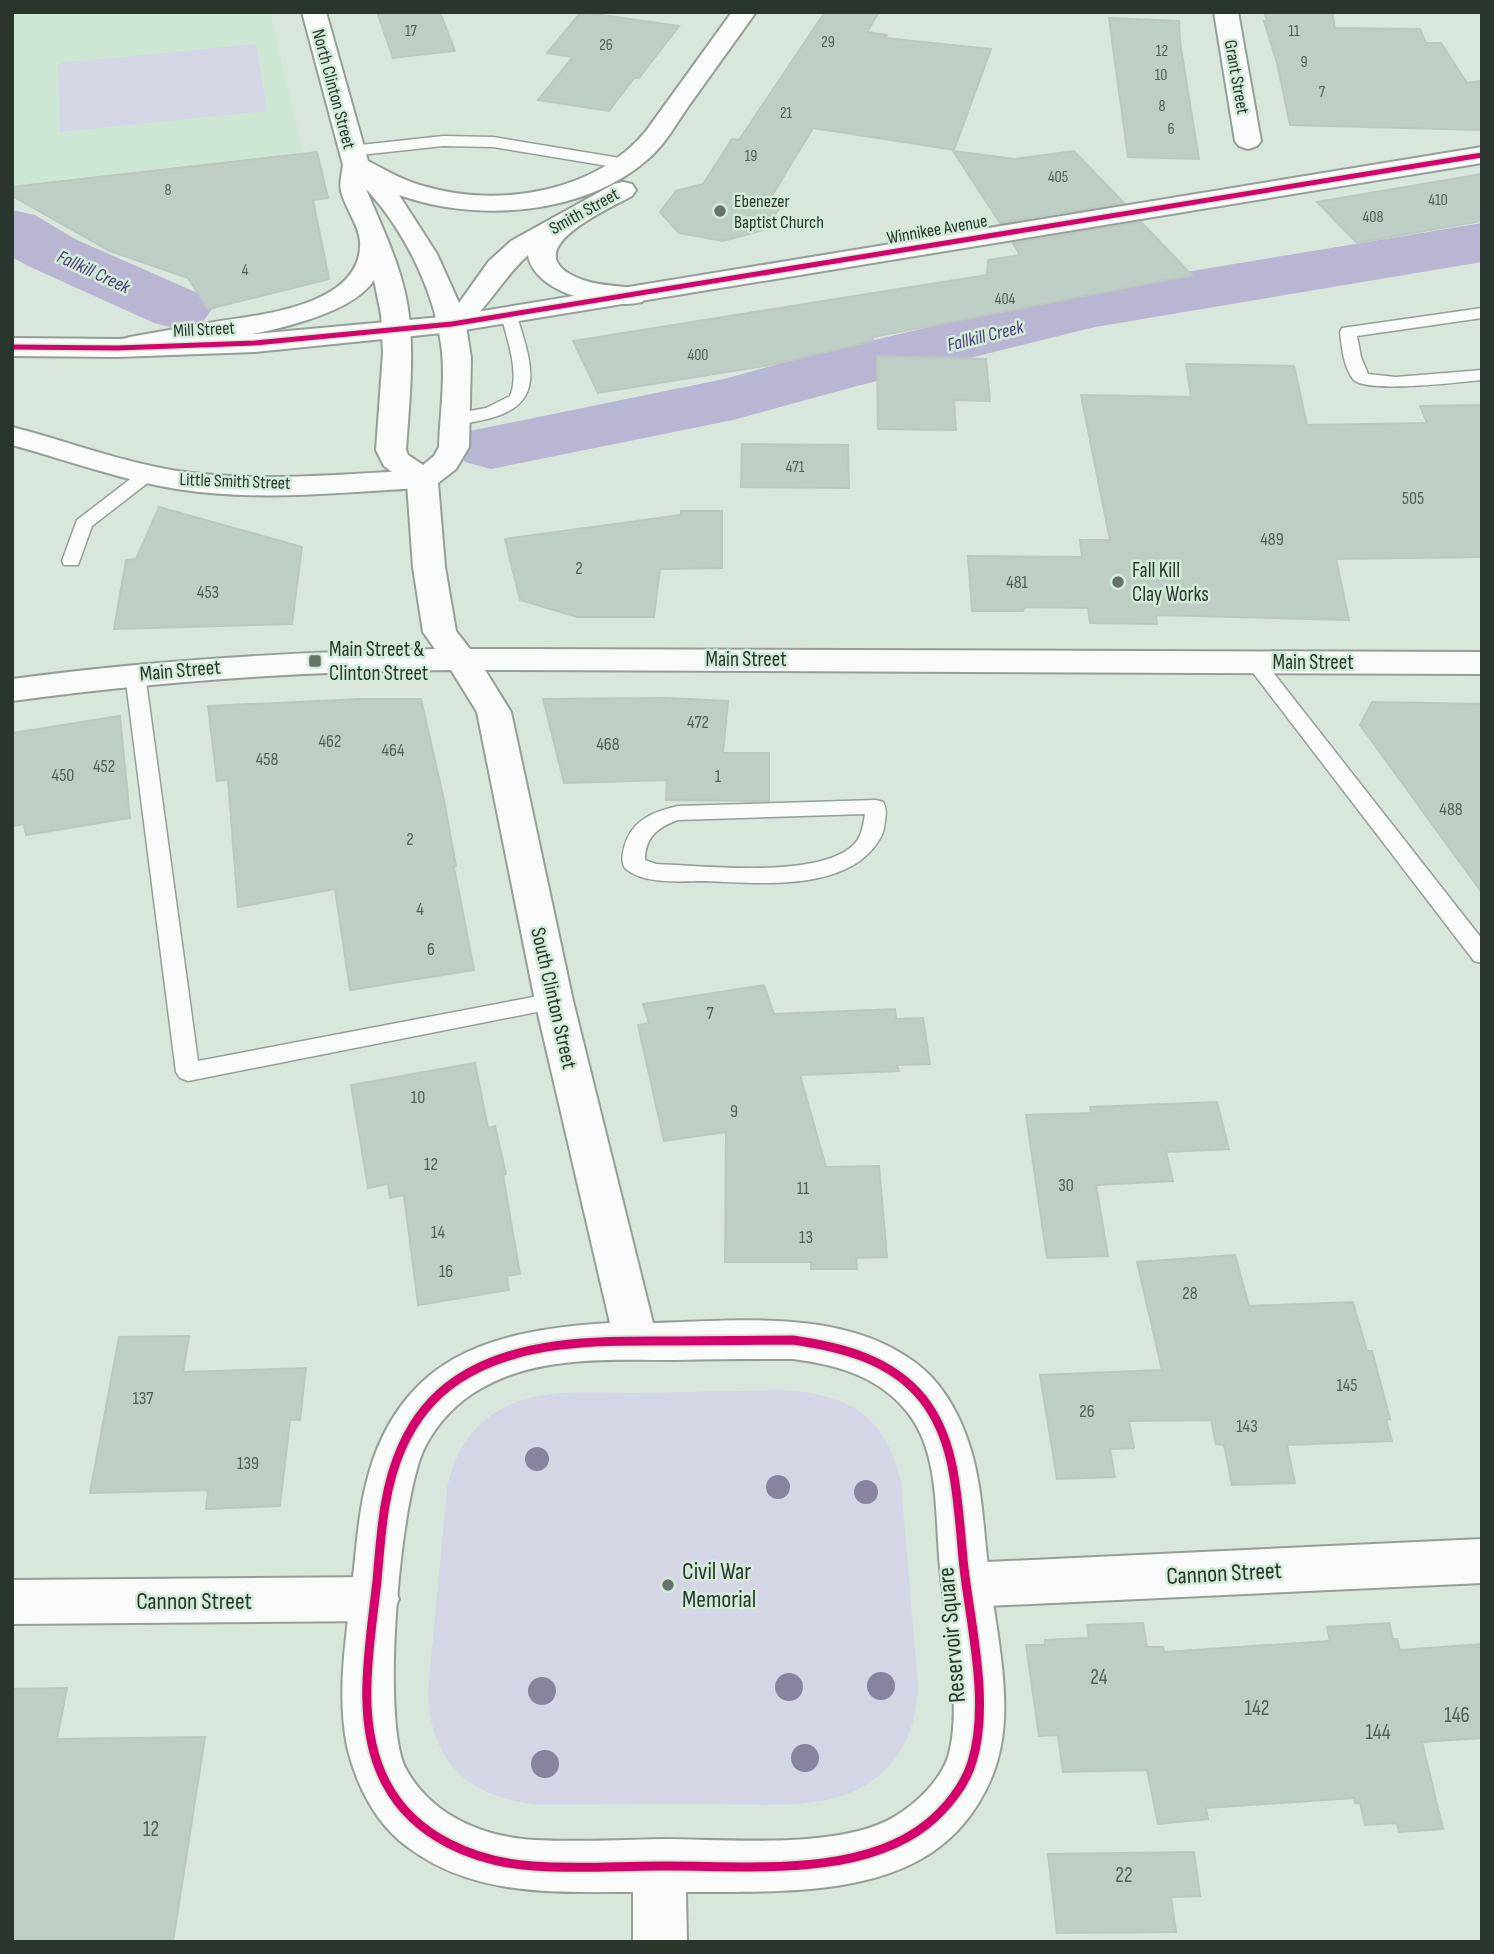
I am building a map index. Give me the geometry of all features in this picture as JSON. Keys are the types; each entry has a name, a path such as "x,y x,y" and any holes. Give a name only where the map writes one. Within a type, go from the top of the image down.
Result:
{"main road":[{"name":"North Clinton Street","path":"314,12 353,158 353,189 359,210 374,239 391,291 396,330 391,450 395,460 422,479 449,459 454,447 456,355 452,324 441,293 393,204 353,158"},
{"name":"Smith Street","path":"452,324 474,304 510,257 531,241 628,187 645,165 648,144 744,12"},
{"name":"Grant Street","path":"1226,12 1248,141"},
{"path":"353,158 388,182 425,195 495,202 537,198 574,189 626,164 648,144"},
{"name":"Winnikee Avenue","path":"396,330 509,316 1482,155"},
{"path":"567,222 547,239 542,247 540,255 550,274 561,282 585,291 632,296"},
{"path":"117,348 318,309 333,302 359,282 372,259 374,239"},
{"name":"Mill Street","path":"12,348 117,348 255,343 396,330"},
{"name":"Little Smith Street","path":"12,436 148,474 208,484 422,479"},
{"path":"422,479 429,567 440,632 460,660"},
{"name":"South Clinton Street","path":"460,660 481,688 494,712 554,1001 636,1342"},
{"name":"Main Street","path":"12,690 135,674 315,661 1482,663"},
{"name":"Reservoir Square","path":"793,1340 833,1345 870,1357 901,1378 927,1403 943,1433 953,1472 966,1585 977,1685 973,1760 953,1798 927,1825 889,1848 847,1860 790,1865 533,1866 490,1860 449,1845 419,1825 394,1797 377,1765 370,1731 370,1649 382,1530 396,1460 412,1425 437,1395 469,1373 503,1357 551,1347 636,1342 793,1340"},
{"name":"Cannon Street","path":"966,1585 1482,1561"},
{"name":"Cannon Street","path":"12,1602 375,1599"},
{"path":"659,1867 660,1942"}],"lane":[{"path":"353,158 443,141 493,142 626,164"},
{"path":"1482,313 1349,332 1352,357 1361,378 1396,382 1482,375"},
{"path":"454,419 485,416 517,399 521,390 516,337 509,316"},
{"path":"71,561 84,524 148,474"},
{"path":"1254,661 1482,955"},
{"path":"135,674 188,1072 554,1001"},
{"path":"876,807 873,833 857,854 813,872 776,876 654,872 634,864 632,848 642,830 670,814 690,811 876,807"}],"shaded area":[{"path":"12,12 270,12 303,152 12,187"},
{"path":"256,44 267,111 60,132 58,63"},
{"path":"783,1390 827,1397 861,1412 885,1440 901,1482 918,1687 910,1731 888,1767 864,1786 847,1794 827,1800 784,1805 539,1805 493,1794 458,1773 446,1758 437,1739 428,1692 447,1489 454,1463 474,1430 507,1406 537,1396 585,1392"}],"building":[{"path":"377,12 440,12 455,51 393,58"},
{"path":"581,12 679,26 639,78 634,78 609,111 538,100 573,57 547,53"},
{"path":"825,12 879,12 867,32 887,35 885,38 991,49 954,150 813,128 770,199 779,209 764,230 723,241 679,233 660,212 676,191 703,184 732,139 739,140"},
{"path":"1264,12 1332,12 1335,28 1420,29 1426,43 1441,43 1467,83 1482,81 1482,130 1290,125"},
{"path":"1109,18 1179,21 1199,159 1128,157"},
{"path":"953,151 1015,159 1074,151 1124,203 1000,223"},
{"path":"317,152 328,198 313,200 329,279 208,309 188,278 110,251 12,196 12,187"},
{"path":"1482,174 1482,221 1357,243 1317,202"},
{"path":"1141,222 1192,275 873,337 873,341 770,365 598,393 573,341 987,275 988,260 1020,255 1013,243"},
{"path":"877,356 986,359 990,401 954,400 956,430 878,429"},
{"path":"1186,364 1294,366 1307,425 1427,423 1420,406 1482,405 1482,557 1336,559 1349,620 1156,615 1157,624 1090,623 1088,608 1024,607 1023,611 972,611 968,556 1082,557 1080,540 1110,540 1081,395 1191,397"},
{"path":"742,444 848,445 849,488 741,487"},
{"path":"159,507 302,547 292,624 114,629 126,560 136,559"},
{"path":"681,511 722,511 722,568 660,569 654,617 577,617 520,600 505,539 681,515"},
{"path":"666,698 728,701 723,753 769,753 769,801 666,800 667,780 564,783 543,699"},
{"path":"421,699 444,800 474,970 350,990 335,889 238,907 228,780 217,781 208,706"},
{"path":"1372,702 1482,704 1482,893 1360,725"},
{"path":"120,716 130,818 26,835 24,824 12,826 12,733"},
{"path":"764,985 774,1014 895,1009 896,1019 923,1018 930,1064 897,1065 899,1071 800,1075 826,1167 879,1166 887,1257 856,1258 857,1269 811,1269 811,1262 725,1262 726,1132 664,1141 638,1025 649,1023 643,1004"},
{"path":"475,1063 488,1128 495,1126 506,1174 503,1175 520,1274 507,1276 509,1290 418,1305 404,1195 390,1198 388,1184 368,1188 351,1085"},
{"path":"1217,1102 1229,1149 1166,1152 1173,1181 1096,1185 1108,1256 1047,1258 1026,1115 1091,1113 1090,1107"},
{"path":"1235,1255 1249,1306 1353,1302 1367,1351 1372,1351 1390,1419 1386,1420 1392,1441 1287,1445 1295,1483 1232,1485 1224,1445 1216,1444 1211,1420 1129,1421 1134,1448 1110,1449 1115,1477 1057,1479 1040,1375 1162,1370 1137,1262"},
{"path":"189,1336 183,1372 306,1368 300,1420 290,1420 280,1506 206,1509 208,1490 90,1493 119,1337"},
{"path":"1143,1623 1147,1647 1163,1647 1164,1652 1330,1641 1327,1627 1389,1623 1393,1639 1397,1639 1400,1650 1482,1644 1482,1738 1422,1742 1443,1829 1399,1832 1397,1823 1365,1825 1360,1803 1355,1803 1354,1798 1206,1808 1208,1819 1158,1824 1147,1770 1063,1772 1058,1735 1039,1736 1026,1645 1045,1645 1045,1640 1089,1638 1087,1625"},
{"path":"67,1688 57,1739 205,1737 173,1942 12,1942 12,1689"},
{"path":"1194,1852 1200,1896 1171,1897 1176,1932 1057,1933 1048,1854"}],"waterway":[{"name":"Fallkill Creek","path":"12,229 52,253 178,309"},
{"name":"Fallkill Creek","path":"491,447 733,399 833,371 1095,307 1482,242"}],"cycle path":[{"path":"12,347 117,348 255,343 452,324 1482,155"},
{"path":"793,1340 849,1351 900,1376 927,1404 945,1441 958,1504 976,1662 978,1709 971,1764 947,1805 931,1822 892,1845 848,1858 802,1865 533,1866 474,1854 457,1848 425,1829 396,1799 382,1775 371,1740 368,1673 381,1533 392,1472 402,1445 426,1408 446,1388 470,1372 515,1354 539,1349 612,1342 793,1340"}],"place":[{"name":"Ebenezer Baptist Church","path":"720,211"},
{"name":"Fall Kill Clay Works","path":"1118,582"},
{"name":"Main Street & Clinton Street","path":"315,661"},
{"name":"Civil War Memorial","path":"668,1585"}]}
